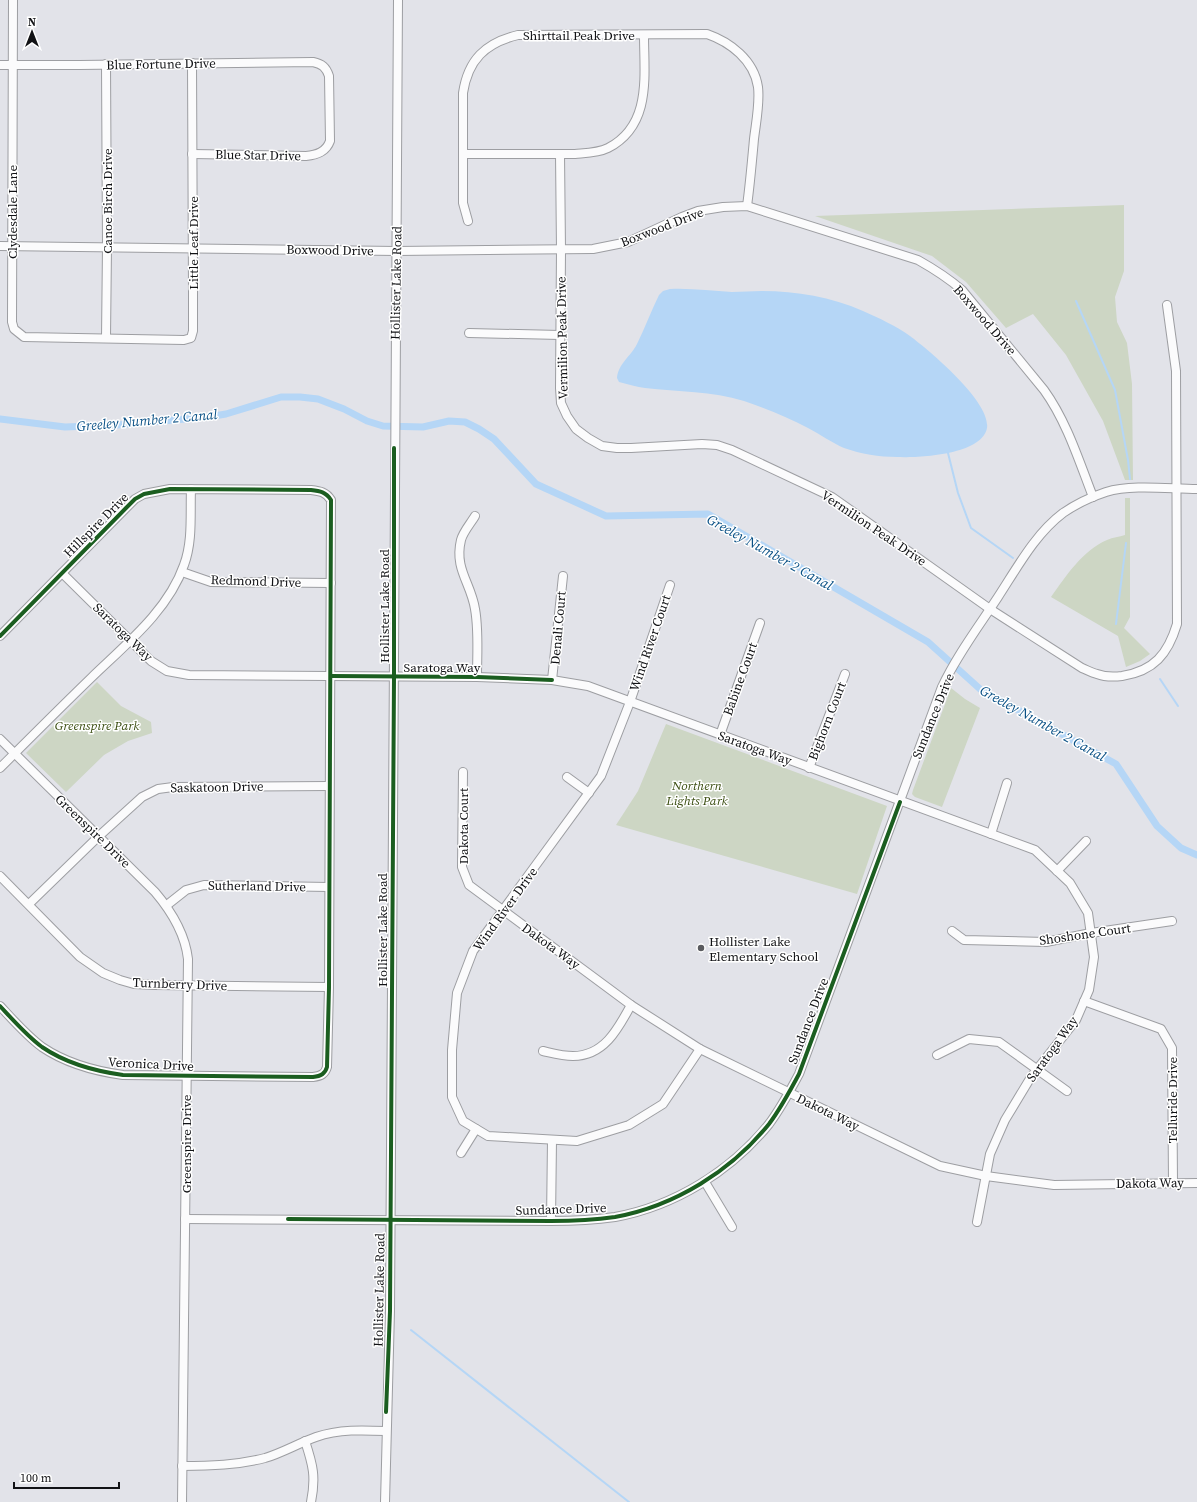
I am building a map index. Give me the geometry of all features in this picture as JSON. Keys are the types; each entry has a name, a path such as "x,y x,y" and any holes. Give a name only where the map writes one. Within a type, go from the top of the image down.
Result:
{"street":[{"name":"Clydesdale Lane","path":"13,0 12,322 14,329 24,337 106,338"},
{"name":"Hollister Lake Road","path":"385,1502 386,1412 390,1311 394,438 397,252 398,0"},
{"name":"Shirttail Peak Drive","path":"468,221 463,203 463,93 465,79 476,59 493,44 504,38 518,35 707,34 728,43 744,58 750,67 758,86 758,107 748,206"},
{"name":"Shirttail Peak Drive","path":"463,154 560,154 592,152 607,148 631,130 638,118 644,94 644,35"},
{"name":"Blue Fortune Drive","path":"0,65 313,62 322,65 327,69 329,76 330,141 328,147 323,151"},
{"name":"Little Leaf Drive","path":"106,338 184,340 191,338 193,331 192,63"},
{"name":"Canoe Birch Drive","path":"106,64 106,338"},
{"name":"Blue Star Drive","path":"192,154 306,156 315,155 323,151"},
{"path":"560,154 561,250"},
{"name":"Boxwood Drive","path":"0,246 397,252 594,249 628,242 698,211 724,207 748,206 918,260 936,269 962,290 1044,390 1056,407 1072,442 1093,497"},
{"name":"Vermilion Peak Drive","path":"561,250 561,403 567,416 576,429 602,446 617,448 702,444 717,445 732,450 832,497 990,609 1082,668 1098,675 1108,676 1130,674 1144,670 1155,663 1164,652 1173,636 1176,624 1176,371 1167,305"},
{"path":"469,333 560,335"},
{"name":"Sundance Drive","path":"185,1219 594,1220 637,1211 679,1196 705,1182 738,1156 768,1124 789,1093 799,1074 946,679 959,656 1030,549 1048,527 1062,514 1079,503 1093,497 1108,492 1129,488 1197,489"},
{"path":"0,768 129,641 166,600 175,587 188,553 190,537 191,489"},
{"name":"Hillspire Drive","path":"0,636 135,499 144,494 157,490 311,490 323,492 328,495 332,505 331,583"},
{"path":"475,516 461,539 459,560 460,568 475,608 477,626 477,677"},
{"name":"Redmond Drive","path":"182,572 211,582 331,583"},
{"name":"Saratoga Way","path":"62,573 129,641 151,661 162,668 178,674 477,677 552,680 588,686 900,802 1035,850 1070,883 1088,913 1094,957 1089,990 1076,1020 1031,1077 1005,1120 990,1154 977,1222"},
{"name":"Denali Court","path":"552,680 562,576"},
{"path":"329,987 331,583"},
{"name":"Wind River Court","path":"630,702 670,585"},
{"name":"Babine Court","path":"720,735 760,623"},
{"name":"Bighorn Court","path":"809,768 845,674"},
{"name":"Wind River Drive","path":"630,702 601,776 473,951 457,993 452,1050 452,1097 463,1121 488,1136 577,1141 629,1125 663,1104 700,1049"},
{"name":"Greenspire Drive","path":"0,739 167,905 181,931 187,948 182,1502"},
{"name":"Dakota Court","path":"463,772 462,867 469,885 503,911"},
{"path":"567,777 589,793"},
{"path":"991,834 1007,784"},
{"name":"Saskatoon Drive","path":"29,904 99,836 142,797 158,789 173,787 329,786"},
{"path":"1058,871 1086,841"},
{"name":"Turnberry Drive","path":"0,876 80,957 103,973 120,980 134,984 155,985 329,987"},
{"name":"Sutherland Drive","path":"167,905 186,890 204,885 330,887"},
{"name":"Dakota Way","path":"503,911 631,1005 700,1049 940,1166 986,1176 1054,1185 1197,1183"},
{"name":"Shoshone Court","path":"952,931 964,940 1046,942 1091,933 1172,921"},
{"name":"Veronica Drive","path":"0,1006 42,1047 76,1064 98,1071 123,1075 313,1077 323,1075 328,1067 329,987"},
{"name":"Telluride Drive","path":"1084,1001 1161,1029 1172,1048 1173,1183"},
{"path":"542,1051 572,1056 583,1056 595,1052 605,1045 631,1005"},
{"path":"937,1055 969,1039 999,1042 1067,1091"},
{"path":"461,1153 476,1129"},
{"path":"551,1221 552,1140"},
{"path":"705,1182 732,1227"},
{"path":"182,1466 221,1466 236,1464 266,1458 318,1436 364,1430 386,1431"},
{"path":"305,1441 314,1474 311,1502"}],"green space":[{"path":"1124,205 1124,271 1115,297 1117,322 1127,343 1132,384 1133,480 1125,480 1103,421 1066,355 1033,314 1006,328 966,282 932,256 815,216"},
{"path":"1125,498 1130,498 1130,617 1124,628 1150,654 1140,661 1126,667 1118,636 1051,597 1076,564 1090,550 1109,539 1125,535"},
{"name":"Greenspire Park","path":"97,682 121,706 151,722 152,733 128,741 104,755 66,792 26,753"},
{"path":"951,688 980,708 942,807 915,797 912,794"},
{"name":"Northern Lights Park","path":"666,724 887,806 857,894 616,825 638,791"}],"water":[{"path":"670,289 732,292 788,292 839,302 887,322 905,332 919,343 958,378 970,391 986,417 987,428 983,437 974,444 948,453 919,457 877,456 844,448 792,420 744,401 720,395 645,388 619,382 617,378 620,368 637,344 659,295 663,291"}],"waterway":[{"path":"1076,301 1115,390 1130,479"},
{"name":"Greeley Number 2 Canal","path":"0,419 65,427 117,425 208,417 226,414 281,397 300,397 318,399 344,409 367,421 383,426 423,427 449,421 465,422 494,439 536,484 606,516 708,514 928,642 980,689 1116,764 1157,826 1181,848 1197,855"},
{"path":"948,453 958,493 971,528 1013,558"},
{"path":"1116,624 1126,543"},
{"path":"1160,679 1178,706"},
{"path":"411,1330 629,1502"}],"cycle path":[{"path":"386,1412 390,1311 394,448"},
{"path":"0,636 135,499 144,494 170,489 311,490 322,492 331,500 329,987 327,1067 324,1073 313,1077 123,1075 102,1071 81,1066 51,1053 36,1043 0,1006"},
{"path":"331,676 477,677 552,680"},
{"path":"288,1219 551,1221 607,1218 637,1212 659,1204 700,1184 737,1157 754,1141 769,1124 799,1074 900,802"}],"place":[{"name":"Hollister Lake Elementary School","path":"701,948"}]}
